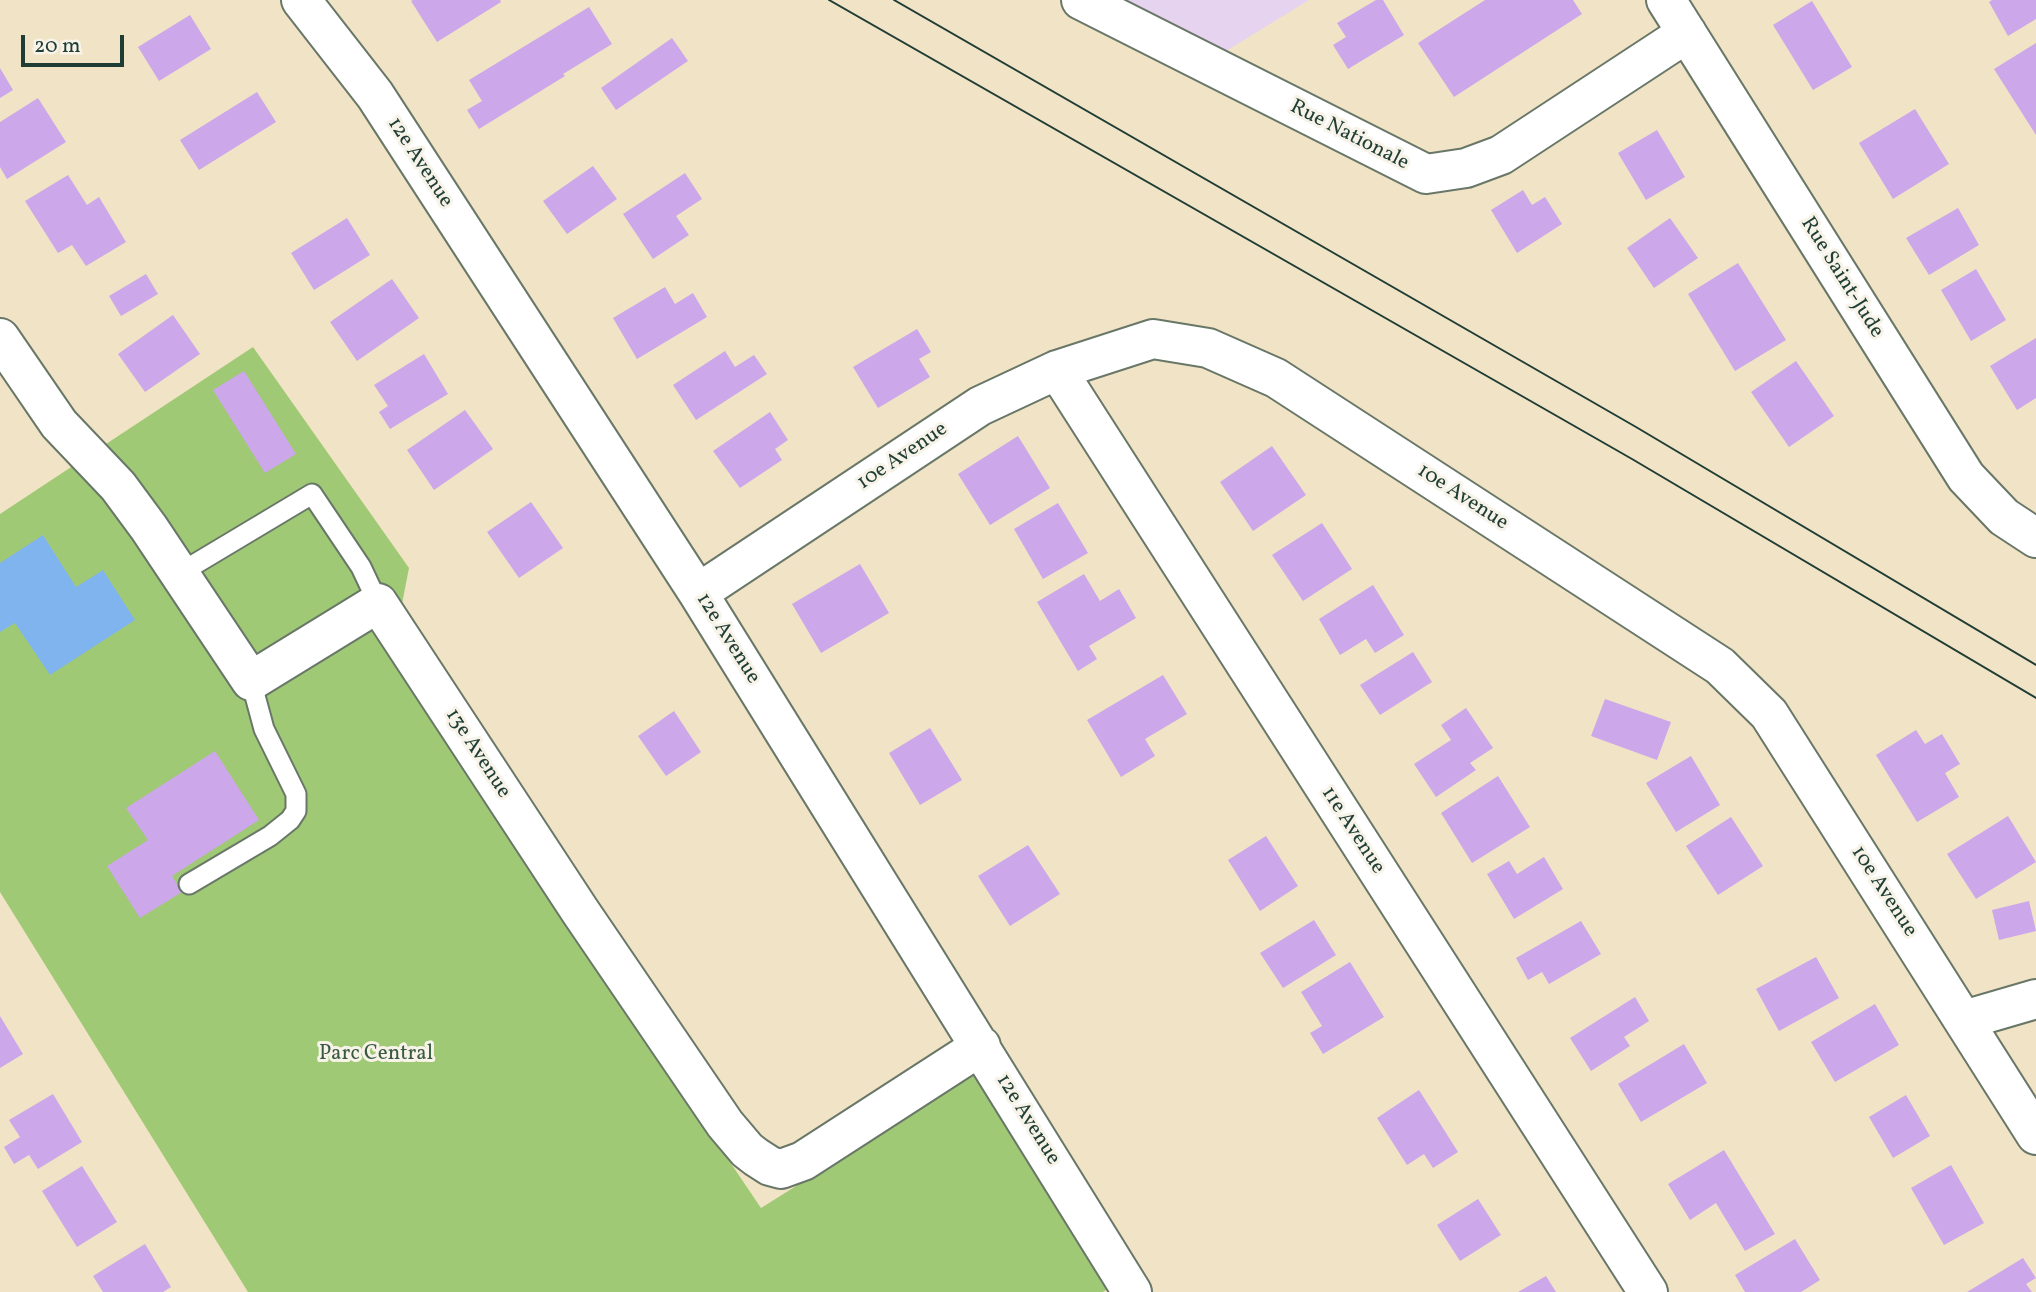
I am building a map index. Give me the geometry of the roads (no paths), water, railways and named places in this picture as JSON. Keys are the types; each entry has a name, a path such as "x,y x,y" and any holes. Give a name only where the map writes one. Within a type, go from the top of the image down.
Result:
{"street":[{"name":"12e Avenue","path":"301,0 375,94 698,593 1132,1292"},
{"name":"Rue Nationale","path":"1081,0 1426,174 1466,168 1501,155 1687,33"},
{"name":"Rue Saint-Jude","path":"1666,0 1966,477 2004,517 2036,538"},
{"path":"0,338 60,424 118,486 180,573 251,681 378,603"},
{"name":"10e Avenue","path":"698,593 980,405 1056,370 1153,340 1208,348 1276,378 1720,666 1769,714 2036,1135"},
{"name":"11e Avenue","path":"1056,370 1648,1292"},
{"name":"13e Avenue","path":"378,603 595,934 726,1124 756,1157 769,1166 781,1169 803,1161 981,1046"},
{"path":"1964,1020 2036,999"}],"lane":[{"path":"180,573 312,494 361,567 378,603"},
{"path":"189,884 271,836 290,820 296,811 296,794 264,729 251,681"}],"water":[{"path":"43,535 76,587 103,570 135,620 50,675 15,623 0,632 0,563"}],"tram line":[{"path":"829,0 1632,459 2036,698"},
{"path":"894,0 1636,427 2036,665"}],"park label":[{"name":"Parc Central","path":"376,1055"}]}
